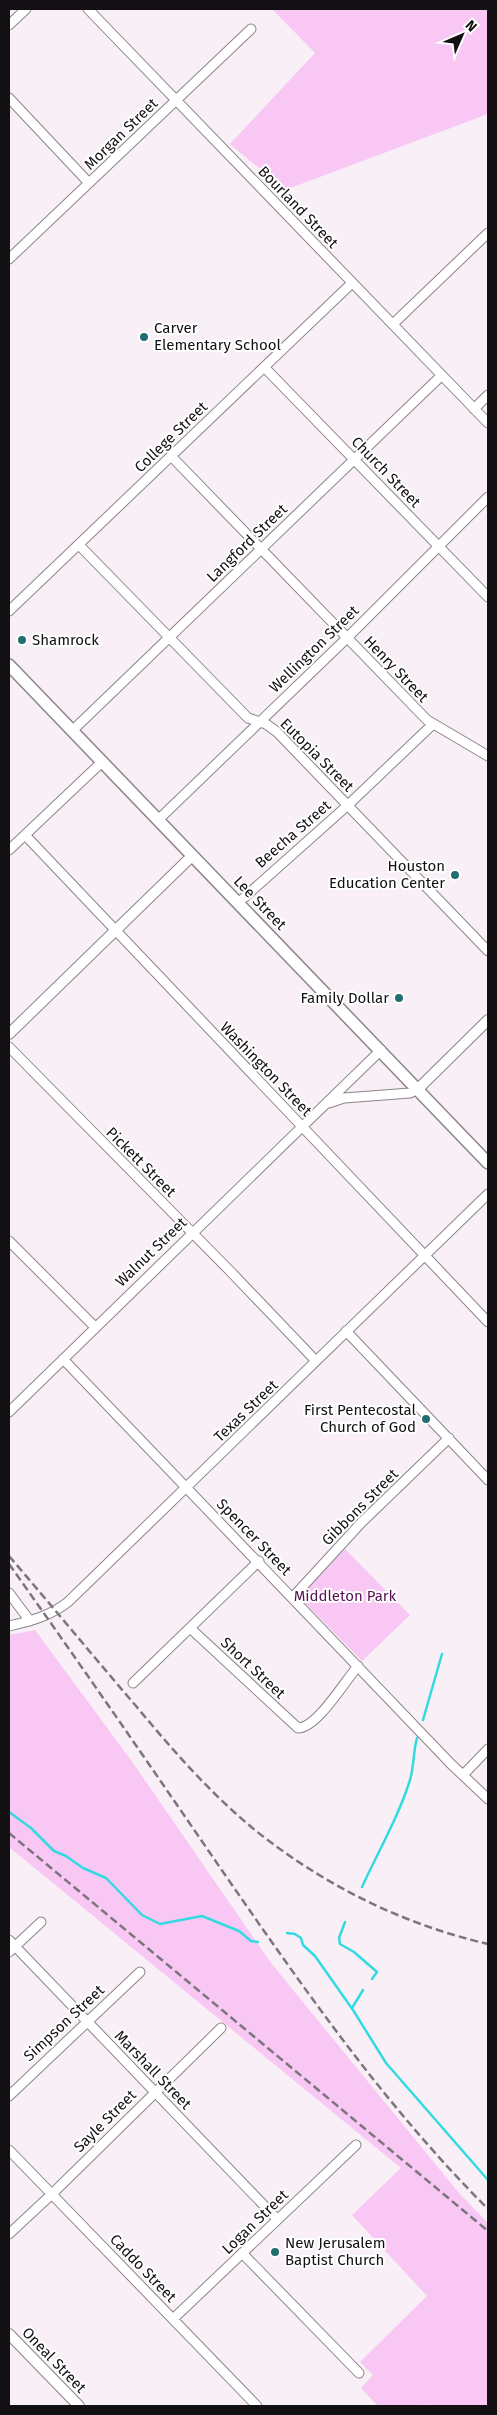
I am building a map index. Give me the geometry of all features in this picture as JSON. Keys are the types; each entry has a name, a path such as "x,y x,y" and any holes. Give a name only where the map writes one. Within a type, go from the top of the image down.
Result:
{"main road":[{"name":"Lee Street","path":"9,665 488,1163"}],"street":[{"path":"9,25 26,9"},
{"name":"Bourland Street","path":"88,9 488,423"},
{"name":"Morgan Street","path":"9,259 251,29"},
{"path":"9,98 89,183"},
{"path":"393,324 488,233"},
{"name":"College Street","path":"9,611 352,284"},
{"name":"Church Street","path":"264,367 488,597"},
{"name":"Langford Street","path":"72,730 442,375"},
{"path":"474,408 488,395"},
{"name":"Henry Street","path":"171,456 260,550 432,725 488,756"},
{"name":"Wellington Street","path":"158,820 347,638 488,497"},
{"name":"Eutopia Street","path":"79,545 248,718 261,721 277,732 488,951"},
{"name":"Beecha Street","path":"238,902 348,805 432,725"},
{"path":"9,850 102,762"},
{"name":"Washington Street","path":"25,835 488,1322"},
{"path":"9,1034 192,856"},
{"path":"418,1089 488,1020"},
{"name":"Pickett Street","path":"9,1047 232,1272 316,1361"},
{"name":"Walnut Street","path":"9,1412 95,1326 381,1050"},
{"name":"Walnut Street","path":"315,1114 332,1101 344,1098 397,1095 418,1089"},
{"name":"Texas Street","path":"9,1626 30,1622 56,1612 68,1602 488,1194"},
{"path":"9,1241 95,1326"},
{"path":"346,1332 488,1480"},
{"name":"Spencer Street","path":"63,1359 488,1799"},
{"name":"Gibbons Street","path":"292,1597 361,1523 449,1438"},
{"path":"133,1683 259,1561"},
{"path":"9,1593 30,1622"},
{"name":"Short Street","path":"190,1628 298,1728 307,1726 319,1716 358,1666"},
{"path":"463,1775 488,1749"},
{"path":"11,1946 41,1922"},
{"name":"Marshall Street","path":"11,1946 87,2020 278,2218"},
{"name":"Simpson Street","path":"9,2096 87,2020 140,1972"},
{"name":"Sayle Street","path":"9,2234 221,2028"},
{"name":"Logan Street","path":"173,2319 356,2146"},
{"name":"Caddo Street","path":"9,2150 257,2406"},
{"path":"242,2253 359,2373"},
{"name":"Oneal Street","path":"9,2334 78,2406"}],"green space":[{"path":"272,9 488,9 488,114 285,190 230,144 315,53"},
{"name":"Middleton Park","path":"345,1549 410,1615 362,1661 298,1596"},
{"path":"35,1630 133,1763 271,1963 459,2193 488,2223 488,2406 427,2406 424,2404 422,2406 378,2406 361,2388 373,2375 360,2362 427,2296 352,2215 401,2168 9,1847 9,1635"}],"waterway":[{"path":"423,1720 442,1654"},
{"path":"362,1887 405,1794 411,1775 417,1738"},
{"path":"9,1812 31,1828 54,1851 66,1856 83,1868 106,1878 142,1915 160,1924 202,1916 239,1931 251,1941 258,1942"},
{"path":"345,1922 339,1938 340,1944 354,1952 377,1972 372,1979"},
{"path":"287,1933 295,1934 301,1938 303,1945 315,1956 353,2010 386,2063 488,2180"},
{"path":"352,2008 363,1990"}],"railway":[{"path":"9,1556 181,1758 213,1792 265,1838 343,1889 371,1903 428,1927 488,1944"},
{"path":"9,1564 315,2002 380,2088 414,2129 488,2209"},
{"path":"9,1833 488,2231"}],"place":[{"name":"Carver Elementary School","path":"144,337"},
{"name":"Shamrock","path":"22,640"},
{"name":"Houston Education Center","path":"455,875"},
{"name":"Family Dollar","path":"399,998"},
{"name":"First Pentecostal Church of God","path":"426,1419"},
{"name":"New Jerusalem Baptist Church","path":"275,2252"}]}
